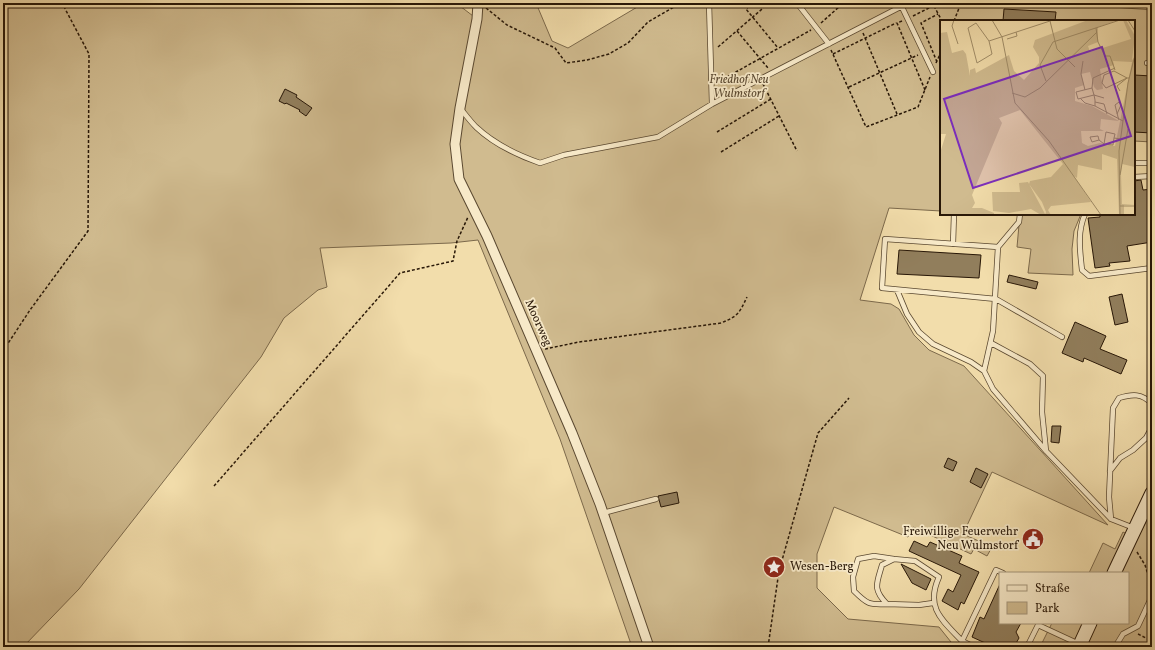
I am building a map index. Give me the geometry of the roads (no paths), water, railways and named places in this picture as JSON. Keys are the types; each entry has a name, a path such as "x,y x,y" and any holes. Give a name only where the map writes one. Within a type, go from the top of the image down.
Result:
{"main road":[{"path":"1114,572 1150,501"},
{"path":"1080,646 1090,624"}],"street":[{"name":"Moorweg","path":"482,5 460,108 456,144 459,179 473,206 572,433 603,513 648,647"}],"lane":[{"path":"709,3 712,104"},
{"path":"797,3 829,44"},
{"path":"460,108 475,126 492,140 517,154 540,164 564,155 658,137 712,104 860,28 901,5 908,3"},
{"path":"901,5 933,72"},
{"path":"1135,162 1152,163"},
{"path":"1135,177 1152,176"},
{"path":"953,244 954,215"},
{"path":"984,371 993,331 998,247 1019,222 1020,215"},
{"path":"1085,215 1079,233 1080,249 1082,270 1089,276 1152,268"},
{"path":"998,247 885,239 882,288 996,299 1062,337"},
{"path":"897,290 907,314 919,332 933,344 971,362 984,371 993,389 1046,451 1111,519 1135,529"},
{"path":"991,343 1030,364 1043,376 1042,412 1046,451"},
{"path":"1111,519 1109,498 1113,408 1119,398 1132,394 1147,398 1152,404"},
{"path":"1110,471 1120,458 1146,438 1152,426"},
{"path":"603,513 656,499"},
{"path":"933,603 919,606 887,604 872,605 864,600 854,590 853,577 858,559 874,556 915,561 939,577 934,588 933,603 943,621 962,641 974,647"},
{"path":"887,604 880,597 876,586 882,565 894,559"},
{"path":"962,641 996,570 1000,572"},
{"path":"1115,647 1123,634 1138,626 1152,596"},
{"path":"1027,647 1038,624 1080,646"}],"place":[{"name":"Freiwillige Feuerwehr Neu Wulmstorf","path":"1033,539"},
{"name":"Wesen-Berg","path":"774,567"}],"park label":[{"name":"Friedhof Neu Wulmstorf","path":"739,87"}]}
